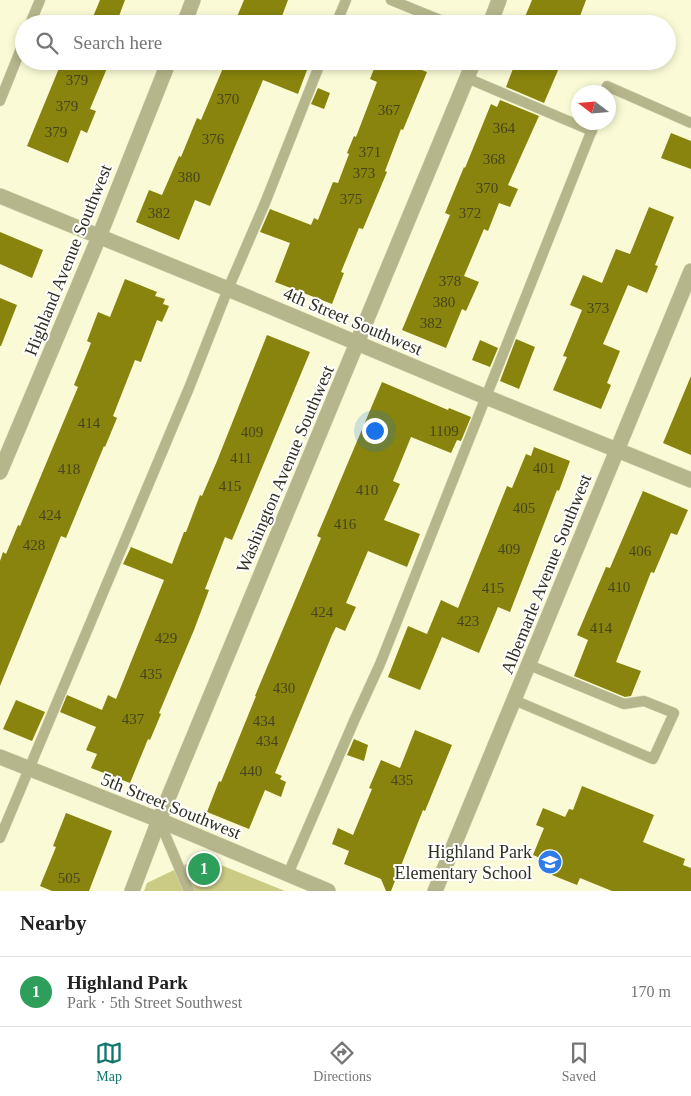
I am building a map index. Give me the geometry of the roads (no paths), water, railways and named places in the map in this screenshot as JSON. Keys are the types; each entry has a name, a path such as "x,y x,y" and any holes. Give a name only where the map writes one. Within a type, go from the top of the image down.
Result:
{"street":[{"path":"187,15 193,0"},
{"path":"493,15 499,0"},
{"name":"Highland Avenue Southwest","path":"0,472 100,236 165,70"},
{"name":"Washington Avenue Southwest","path":"132,891 470,70"},
{"name":"4th Street Southwest","path":"0,196 358,343 486,398 691,480"},
{"name":"Albemarle Avenue Southwest","path":"435,891 691,271"},
{"name":"5th Street Southwest","path":"0,757 160,820 328,891"}],"lane":[{"path":"34,15 40,0"},
{"path":"340,15 346,0"},
{"path":"391,0 428,15"},
{"path":"0,101 15,64"},
{"path":"0,838 189,388 317,70"},
{"path":"467,78 571,118"},
{"path":"616,90 691,123"},
{"path":"288,874 380,664 593,130"},
{"path":"514,700 653,759 674,713 644,701 624,704 529,665"},
{"path":"160,820 189,891"}],"place":[{"name":"Highland Park Elementary School","path":"550,862"},
{"name":"Highland Park","path":"204,869"}]}
